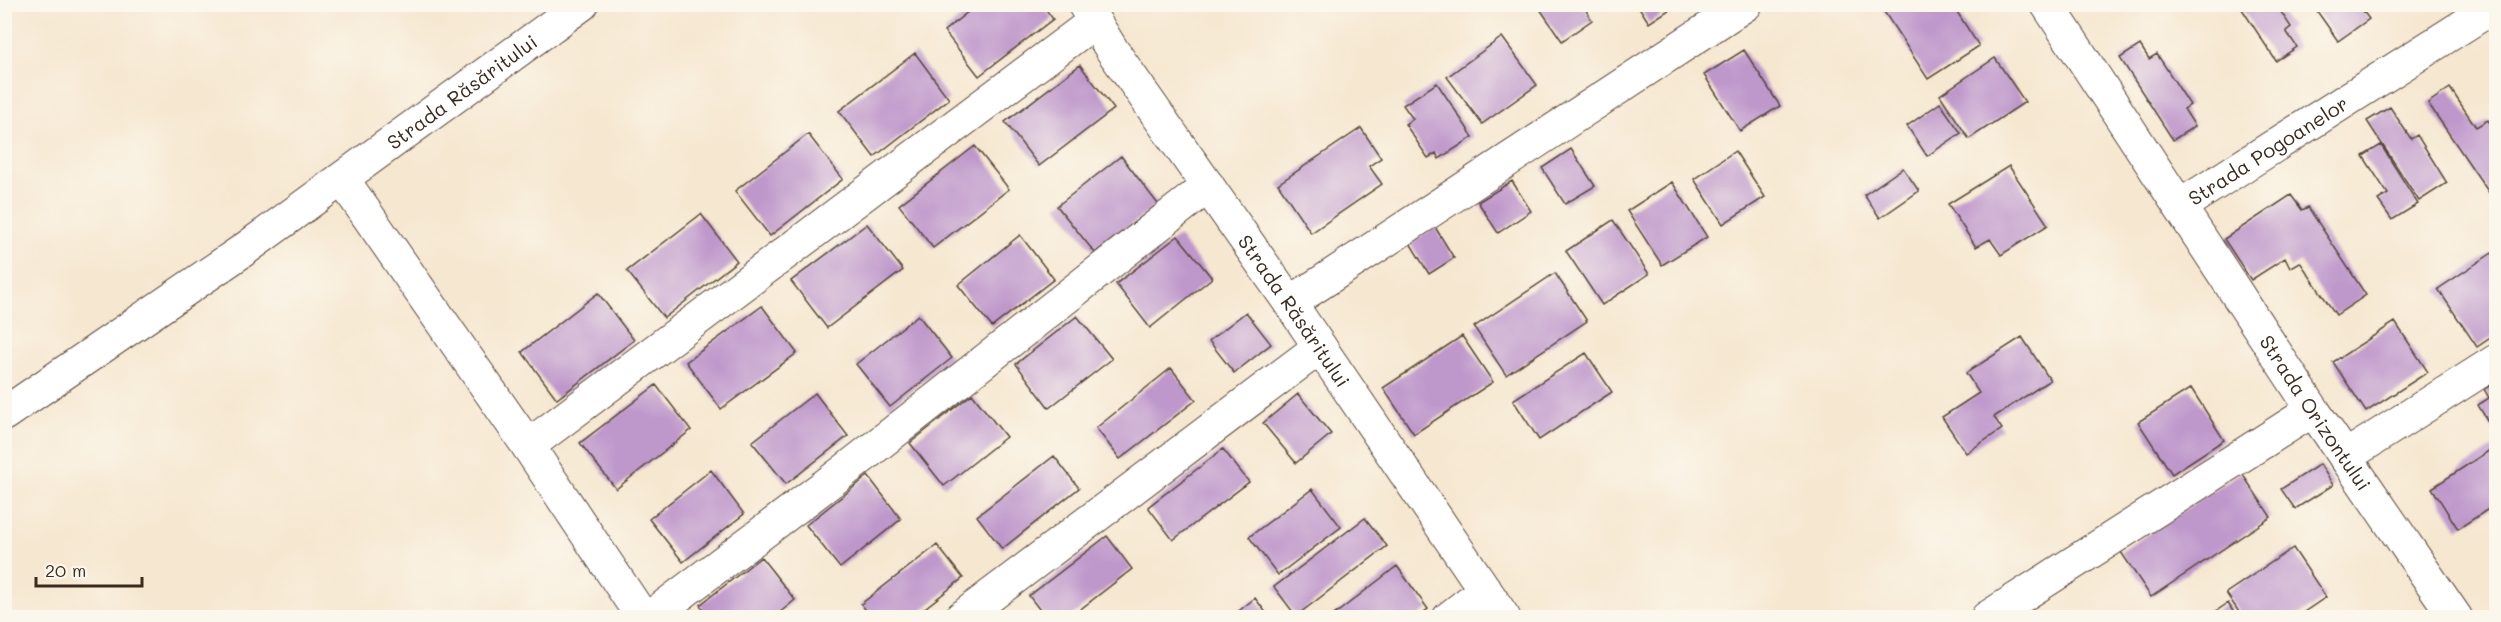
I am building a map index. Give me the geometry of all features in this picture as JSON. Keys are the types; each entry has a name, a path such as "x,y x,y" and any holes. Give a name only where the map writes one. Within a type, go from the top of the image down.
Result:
{"street":[{"name":"Strada Răsăritului","path":"4,414 184,292 343,180 582,4"},
{"path":"1290,303 1746,4"},
{"name":"Strada Pogoanelor","path":"2047,4 2180,206 2496,5"},
{"name":"Strada Răsăritului","path":"1089,13 1504,618"},
{"path":"528,446 1089,13"},
{"path":"343,180 528,446 643,618"},
{"path":"649,618 843,472 1208,186"},
{"name":"Strada Orizontului","path":"2180,206 2313,410 2456,618"},
{"path":"961,618 1320,347"},
{"path":"2345,457 2496,362"},
{"path":"1988,618 2313,410"},
{"path":"1449,618 1485,590"}],"building":[{"path":"978,4 1042,4 1053,19 979,76 944,31"},
{"path":"1540,4 1582,4 1592,20 1562,41 1538,6"},
{"path":"1637,4 1678,4 1649,23"},
{"path":"1879,4 1952,4 1979,46 1928,79"},
{"path":"2242,4 2286,4 2279,9 2291,27 2286,31 2297,47 2276,61 2240,6"},
{"path":"2312,4 2358,4 2369,19 2338,41"},
{"path":"1502,37 1537,85 1482,124 1447,77"},
{"path":"2140,45 2149,59 2157,54 2190,105 2184,109 2195,126 2173,140 2120,58"},
{"path":"1744,50 1780,106 1740,131 1704,75"},
{"path":"915,53 949,99 874,157 839,111"},
{"path":"1995,58 2025,102 1969,139 1940,95"},
{"path":"1080,65 1114,109 1039,166 1005,122"},
{"path":"1437,83 1473,137 1439,159 1436,153 1428,158 1405,124 1413,119 1403,105"},
{"path":"2450,88 2476,127 2488,120 2496,132 2496,203 2428,103"},
{"path":"1940,103 1961,133 1927,156 1907,126"},
{"path":"2390,107 2411,139 2417,135 2447,183 2419,201 2367,121"},
{"path":"1361,128 1381,158 1369,166 1382,184 1311,233 1278,184"},
{"path":"808,134 843,179 770,236 735,191"},
{"path":"2381,145 2418,204 2392,220 2378,200 2388,194 2363,156"},
{"path":"975,146 1009,189 933,248 899,205"},
{"path":"1571,149 1595,186 1565,204 1542,168"},
{"path":"1735,151 1765,197 1723,224 1694,179"},
{"path":"1121,156 1158,204 1095,253 1057,206"},
{"path":"2009,166 2048,225 2001,255 1990,239 1976,247 1948,204"},
{"path":"1903,168 1919,191 1880,218 1864,195"},
{"path":"1512,181 1531,211 1498,233 1478,202"},
{"path":"1672,182 1707,237 1662,265 1627,211"},
{"path":"2291,195 2302,210 2308,207 2366,295 2336,315 2300,262 2290,268 2285,258 2251,280 2224,239"},
{"path":"701,214 737,261 664,318 627,271"},
{"path":"1613,220 1649,274 1602,305 1566,251"},
{"path":"867,224 903,270 827,328 791,281"},
{"path":"1435,227 1454,258 1429,274 1410,243"},
{"path":"1020,235 1054,279 992,327 958,285"},
{"path":"1178,236 1212,278 1150,328 1116,284"},
{"path":"2492,253 2496,260 2496,334 2477,347 2438,289"},
{"path":"1555,273 1587,321 1506,375 1474,327"},
{"path":"598,293 634,340 557,399 522,352"},
{"path":"762,306 797,353 721,409 686,362"},
{"path":"1246,312 1271,344 1234,373 1209,341"},
{"path":"918,315 952,358 890,407 856,364"},
{"path":"1077,316 1112,359 1049,408 1016,364"},
{"path":"2395,322 2428,372 2366,412 2333,362"},
{"path":"1462,336 1493,382 1414,434 1383,388"},
{"path":"2022,337 2050,380 1994,417 2002,429 1966,453 1942,417 1979,393 1966,373"},
{"path":"1586,353 1612,392 1539,440 1513,400"},
{"path":"1171,368 1196,400 1120,459 1096,428"},
{"path":"2496,382 2496,435 2478,405 2489,398 2484,389"},
{"path":"656,385 691,430 616,489 580,443"},
{"path":"2191,388 2224,440 2172,474 2138,422"},
{"path":"815,393 848,436 786,484 752,442"},
{"path":"972,394 1006,437 944,486 910,443"},
{"path":"1298,394 1331,434 1296,463 1263,423"},
{"path":"2496,446 2496,504 2458,529 2432,488"},
{"path":"1223,449 1249,482 1173,540 1148,507"},
{"path":"1054,456 1079,488 1002,549 977,516"},
{"path":"2320,464 2333,485 2295,509 2281,489"},
{"path":"711,470 744,514 683,562 649,519"},
{"path":"2241,472 2271,517 2151,597 2121,552"},
{"path":"868,476 901,519 840,568 806,525"},
{"path":"1312,489 1341,527 1278,575 1249,537"},
{"path":"1365,518 1387,546 1296,616 1274,587"},
{"path":"1107,536 1132,569 1069,618 1046,618 1029,596"},
{"path":"937,545 963,578 912,618 872,618 861,604"},
{"path":"2293,548 2326,597 2295,618 2243,618 2226,593"},
{"path":"761,557 795,600 773,618 709,618 700,605"},
{"path":"1397,566 1428,609 1416,618 1330,618"},
{"path":"1255,598 1270,618 1230,618"},
{"path":"2228,603 2237,618 2206,618"}]}
